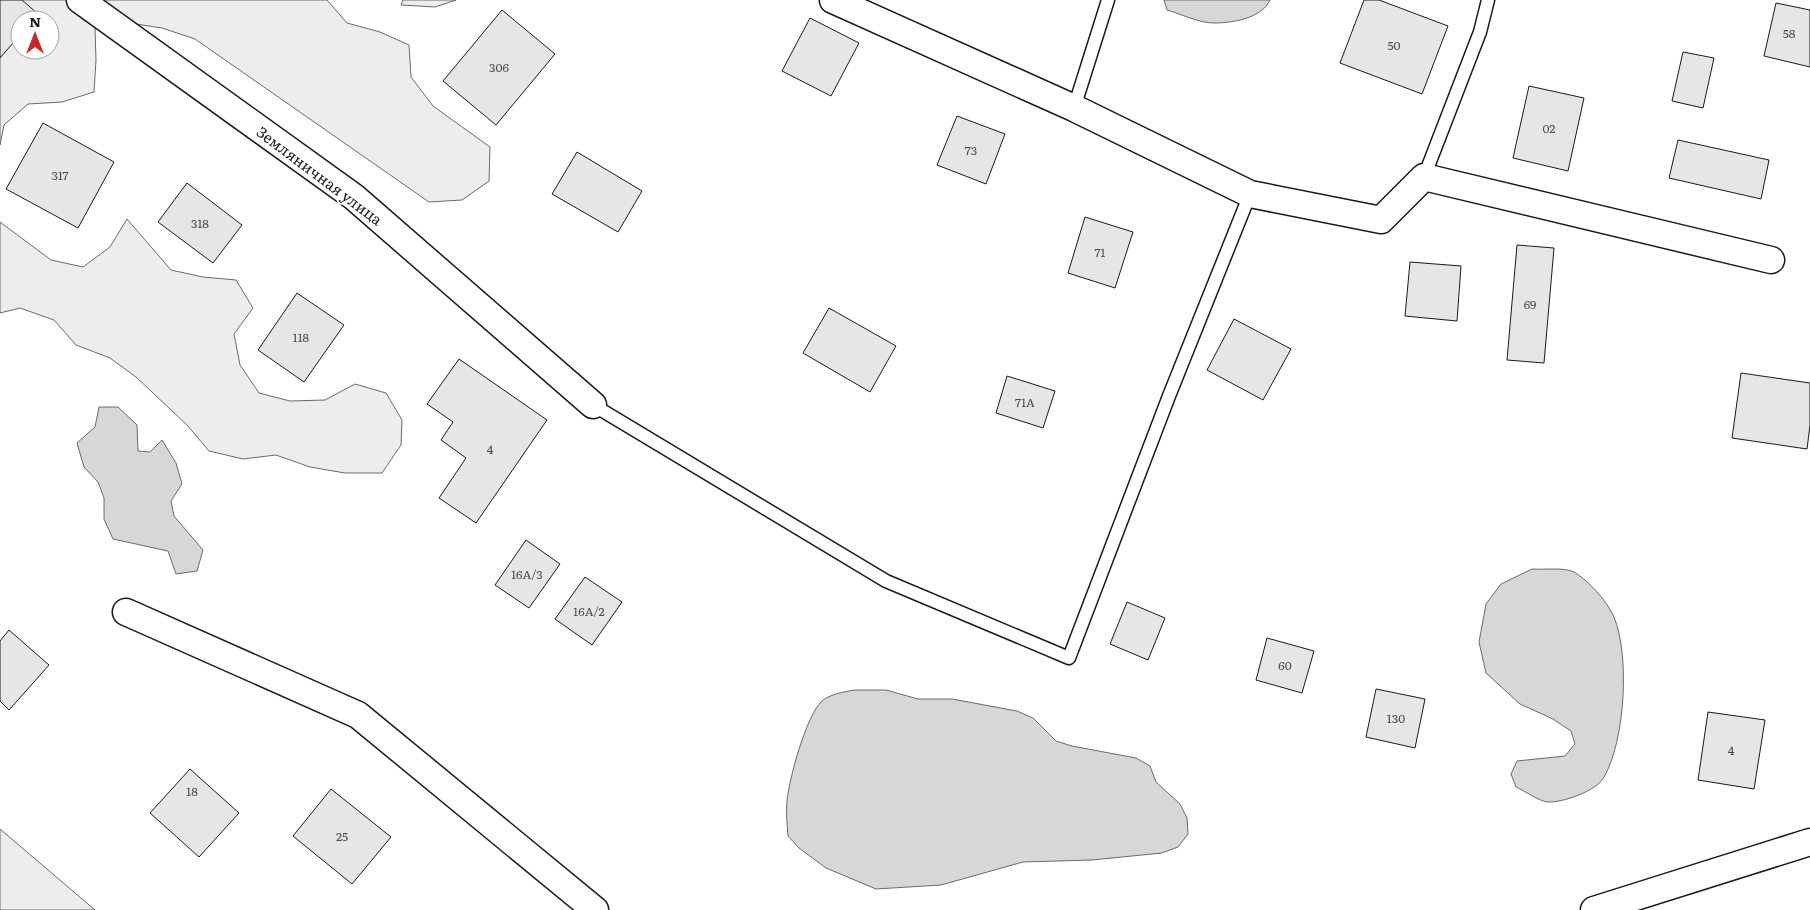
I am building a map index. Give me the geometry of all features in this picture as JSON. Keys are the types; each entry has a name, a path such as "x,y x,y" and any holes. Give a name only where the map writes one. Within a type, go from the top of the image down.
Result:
{"street":[{"name":"Земляничная улица","path":"80,0 354,197 593,405"},
{"path":"833,0 1074,108 1250,194 1381,220 1424,177 1771,260"},
{"path":"126,612 358,715 595,910"},
{"path":"1594,910 1810,842"}],"lane":[{"path":"1074,108 1108,0"},
{"path":"1424,177 1480,32 1488,0"},
{"path":"593,405 886,581 1069,658 1169,396 1250,194"}],"shaded area":[{"path":"0,0 327,0 347,23 380,32 409,45 411,77 433,106 490,147 489,181 462,200 429,202 195,39 162,28 129,23 95,28 94,92 62,102 28,104 4,125 0,145"},
{"path":"403,0 456,0 435,7 401,5"},
{"path":"1164,0 1270,0 1261,11 1246,18 1230,22 1208,23 1167,10"},
{"path":"127,219 171,270 203,277 236,280 253,308 234,334 240,365 259,393 290,401 325,400 355,384 386,393 402,420 401,445 382,473 345,473 310,467 276,455 243,459 209,451 187,425 136,377 110,358 76,345 54,320 20,308 0,313 0,222 51,260 83,267 110,247"},
{"path":"99,407 118,407 137,425 138,451 150,452 162,440 176,463 182,484 171,501 174,516 203,550 197,571 176,574 168,551 113,539 104,519 104,498 98,482 84,467 77,443 95,427"},
{"path":"1532,569 1570,570 1592,586 1607,604 1614,617 1622,653 1623,698 1621,721 1617,742 1604,777 1587,791 1553,802 1543,801 1516,787 1511,774 1517,761 1565,756 1575,744 1571,731 1553,719 1520,704 1486,673 1479,642 1486,604 1501,584"},
{"path":"854,690 886,690 918,699 952,699 1017,711 1033,718 1056,741 1072,746 1136,758 1150,766 1156,782 1180,804 1187,818 1188,834 1178,847 1162,853 1092,860 1023,862 941,885 876,889 826,868 799,848 788,836 788,791 804,733 816,709 822,701 829,697"},
{"path":"0,829 95,910 0,910"}],"building":[{"path":"0,0 22,0 33,10 10,10 10,46 0,58"},
{"path":"1364,0 1379,0 1448,26 1422,94 1340,63"},
{"path":"1776,3 1810,10 1810,67 1764,56"},
{"path":"502,10 555,54 496,125 443,81"},
{"path":"810,18 859,43 831,96 782,71"},
{"path":"1683,52 1714,58 1703,108 1672,101"},
{"path":"1529,86 1584,98 1568,171 1513,158"},
{"path":"957,116 1005,134 986,184 937,165"},
{"path":"43,123 114,162 78,228 6,189"},
{"path":"1678,140 1769,160 1761,199 1669,178"},
{"path":"577,152 642,191 618,232 552,194"},
{"path":"187,183 242,225 213,263 158,222"},
{"path":"1085,217 1133,232 1115,288 1068,273"},
{"path":"1517,245 1554,248 1544,363 1507,360"},
{"path":"1410,262 1461,266 1457,321 1405,316"},
{"path":"297,293 344,325 304,382 258,350"},
{"path":"829,308 896,346 870,392 803,353"},
{"path":"1234,319 1291,349 1263,400 1207,370"},
{"path":"459,359 547,420 476,523 439,498 466,458 441,440 453,422 427,404"},
{"path":"1741,373 1810,383 1810,425 1807,449 1732,438"},
{"path":"1007,376 1055,391 1043,428 996,413"},
{"path":"526,540 560,564 529,608 495,585"},
{"path":"585,577 622,602 592,645 555,619"},
{"path":"1127,602 1165,618 1148,660 1110,644"},
{"path":"9,630 49,665 9,710 0,701 0,641"},
{"path":"1267,638 1314,651 1302,693 1256,680"},
{"path":"1376,689 1425,699 1415,748 1366,737"},
{"path":"1708,712 1765,720 1754,789 1698,780"},
{"path":"190,769 239,813 199,857 150,813"},
{"path":"331,789 391,837 352,884 293,836"}]}
